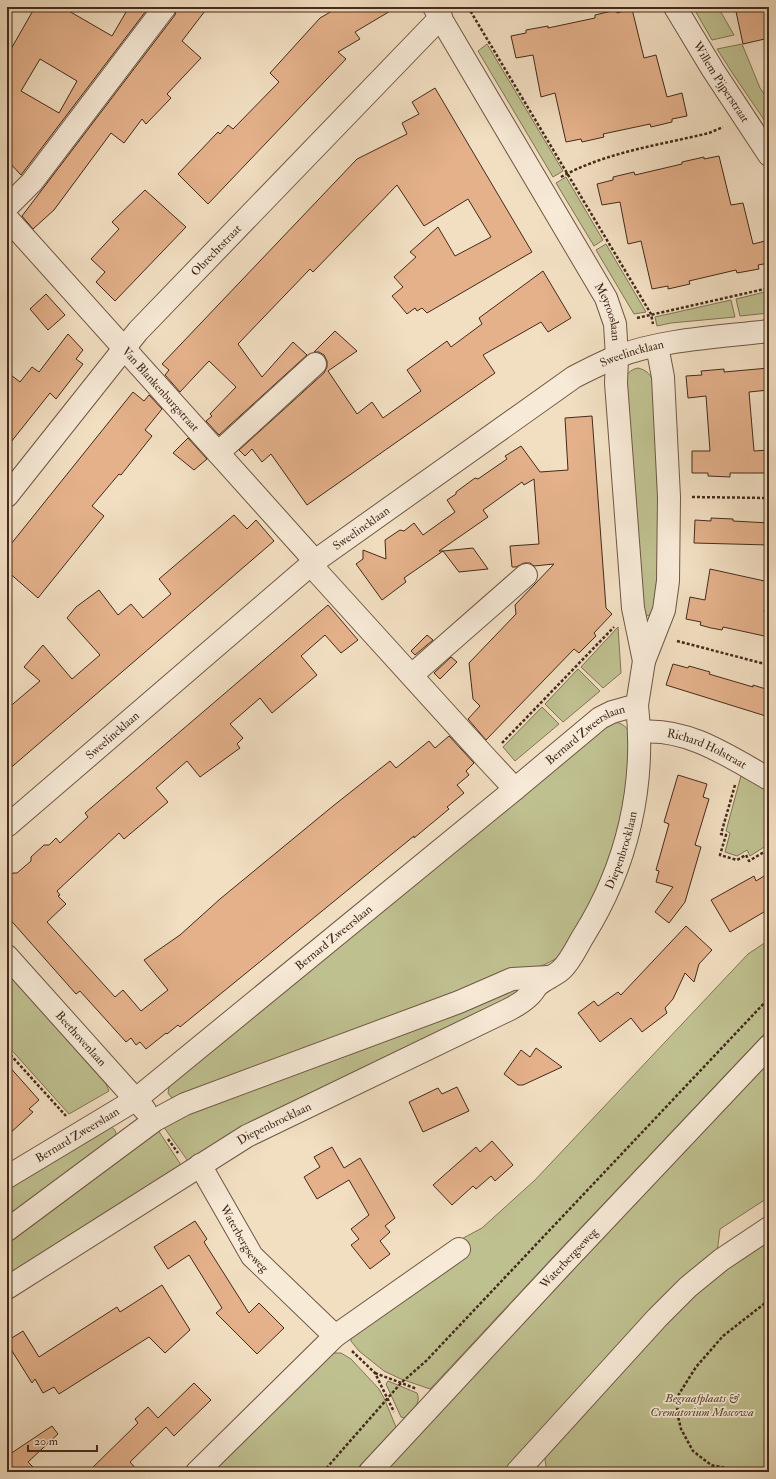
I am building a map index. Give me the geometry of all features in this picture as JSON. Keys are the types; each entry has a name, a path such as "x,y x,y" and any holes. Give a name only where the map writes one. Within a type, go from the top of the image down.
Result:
{"street":[{"path":"7,207 32,182 165,7"},
{"name":"Willem Pijperstraat","path":"676,7 713,70 769,155"},
{"name":"Meyrooslaan","path":"438,12 606,298 615,324 617,357 616,383 633,608 644,661"},
{"name":"Obrechtstraat","path":"7,496 138,331 438,12"},
{"name":"Van Blankenburgstraat","path":"7,218 123,349 218,453 487,760 515,789"},
{"name":"Sweelincklaan","path":"7,826 312,562 574,377 617,357 656,346 706,338 769,331"},
{"name":"Meyrooslaan","path":"641,683 644,661 664,610 670,552 663,377 656,346"},
{"path":"218,453 314,364"},
{"path":"412,675 526,575"},
{"name":"Bernard Zweerslaan","path":"7,1177 135,1100 600,718 612,712 637,705 641,683"},
{"name":"Diepenbrocklaan","path":"7,1288 190,1162 508,1010 521,1002 538,986 561,970 596,916 611,886 622,856 636,795 640,732 637,705"},
{"name":"Richard Holstraat","path":"640,732 665,731 711,746 769,780"},
{"name":"Beethovenlaan","path":"7,956 160,1127"},
{"path":"7,1230 160,1127 185,1104 459,1002 512,979 550,977"},
{"name":"Waterbergseweg","path":"370,1472 769,1046"},
{"name":"Waterbergseweg","path":"190,1162 252,1256 335,1336"},
{"path":"528,1468 658,1318 688,1287 721,1260 769,1228"},
{"path":"197,1472 335,1336 459,1250"}],"path":[{"path":"468,7 651,314 656,346"},
{"path":"540,188 567,174 613,155 710,133 744,117"},
{"path":"615,324 651,314 769,288"},
{"path":"669,497 769,498"},
{"path":"487,760 633,608"},
{"path":"654,635 769,665"},
{"path":"741,763 720,834 726,836 720,855 737,860 746,855 750,861 769,849"},
{"path":"323,1472 401,1383 426,1361 769,998"},
{"path":"7,1051 81,1133"},
{"path":"160,1127 190,1162"},
{"path":"716,1472 711,1465 693,1451 681,1429 677,1412 679,1394 696,1366 723,1336 769,1300"},
{"path":"335,1336 375,1373 405,1434"},
{"path":"375,1373 439,1397"},
{"path":"711,1465 737,1470 764,1472"}],"green space":[{"path":"693,7 718,7 734,35 712,40"},
{"path":"487,44 563,171 553,177 478,51"},
{"path":"742,44 760,88 769,101 769,127 717,49"},
{"path":"566,177 603,240 594,246 556,183"},
{"path":"606,244 646,312 634,314 596,250"},
{"path":"769,291 769,313 740,316 736,299"},
{"path":"731,300 735,317 671,323 657,326 655,317"},
{"path":"638,368 647,372 653,380 660,552 653,613 648,616 644,613 624,382 632,370"},
{"path":"618,627 621,673 603,688 581,667"},
{"path":"578,669 600,691 563,722 545,704"},
{"path":"542,707 559,724 515,761 503,747"},
{"path":"614,722 623,725 630,732 625,803 603,882 559,957 546,964 176,1100 171,1097 168,1093 170,1082 606,724"},
{"path":"742,772 769,788 769,844 750,856 747,850 737,856 725,852 730,833 726,831"},
{"path":"769,940 769,1029 430,1389 401,1379 384,1371 359,1351 351,1341 351,1336 454,1243 482,1228 535,1180 748,954"},
{"path":"7,973 106,1084 109,1091 69,1114 7,1045"},
{"path":"503,989 519,989 519,993 190,1164 163,1126 177,1114"},
{"path":"769,1062 769,1197 720,1229 717,1253 503,1472 383,1472"},
{"path":"111,1127 115,1131 115,1137 7,1220 7,1186"},
{"path":"158,1130 183,1168 7,1281 7,1240"},
{"name":"Begraafplaats & Crematorium Moscowa","path":"769,1238 769,1472 547,1472 545,1460 546,1455 663,1323 726,1268"},
{"path":"341,1353 351,1359 379,1389 396,1427 354,1472 204,1472 328,1355"},
{"path":"388,1381 417,1393 417,1404 404,1418 401,1417 386,1384"}],"building":[{"path":"35,7 62,7 112,36 129,7 149,7 21,175 7,160 7,56","holes":["40,59 77,81 59,113 21,91"]},
{"path":"177,7 208,7 182,41 201,58 167,94 171,98 146,124 142,119 124,143 111,133 54,210 33,229 22,216 175,15"},
{"path":"339,7 397,7 355,32 360,39 338,52 346,59 208,204 178,174 218,132 220,134 228,125 233,129 279,82 270,73 320,18"},
{"path":"735,7 769,7 769,38 743,44"},
{"path":"632,9 644,58 656,55 667,97 682,93 687,116 672,119 672,122 651,127 650,124 603,134 604,137 582,142 581,139 566,142 555,93 541,97 533,55 516,58 511,36 526,33 526,30 548,26 548,28 595,18 595,15 616,10 617,13"},
{"path":"435,88 532,252 427,313 422,308 417,311 415,308 407,314 392,296 403,287 394,277 416,257 410,252 438,227 455,256 491,237 468,199 424,226 397,185 313,272 310,269 238,344 262,377 293,342 307,355 219,435 206,421 212,416 210,414 236,387 209,361 180,392 165,375 169,370 162,364 357,159 407,134 402,123 419,114 412,102"},
{"path":"719,156 731,205 743,203 753,244 769,240 769,263 758,265 759,269 737,273 736,270 689,281 690,284 668,289 668,286 652,289 641,241 628,244 620,202 602,205 597,184 613,180 613,177 634,172 635,175 682,164 682,162 704,157 704,159"},
{"path":"145,190 186,227 115,301 96,282 105,272 91,259 119,229 112,222"},
{"path":"543,271 571,318 548,332 541,322 483,355 495,373 307,505 271,454 262,462 252,449 245,456 239,450 324,373 327,367 327,361 324,355 319,352 314,352 335,331 357,351 328,371 357,414 372,402 383,418 421,391 407,370 447,341 451,347 482,324 479,318"},
{"path":"46,294 65,315 48,330 30,309"},
{"path":"68,334 83,350 76,359 83,364 56,399 50,393 7,447 7,372 20,382 32,367 39,372"},
{"path":"769,368 769,390 749,392 754,451 769,450 769,473 730,473 730,477 708,476 708,473 692,473 692,451 710,451 706,396 688,398 686,376 702,375 701,371 724,369 724,372"},
{"path":"133,392 144,401 149,395 162,409 145,430 152,436 121,475 119,474 92,506 104,516 38,598 7,571 7,549"},
{"path":"592,416 606,608 612,614 594,633 596,636 579,653 574,649 486,740 468,719 480,706 473,699 469,663 516,614 515,605 554,564 534,566 530,563 524,563 516,567 512,567 510,546 539,544 534,479 524,485 522,482 483,510 488,517 439,551 443,551 404,578 406,582 382,600 356,564 363,559 363,550 386,559 385,540 400,530 404,531 414,523 423,535 455,512 447,500 475,478 478,479 507,459 505,456 521,446 540,472 568,470 565,418"},
{"path":"188,438 207,459 194,470 173,453"},
{"path":"234,515 247,529 256,520 274,541 7,771 7,709 40,681 24,667 43,645 72,679 100,655 67,618 76,607 99,590 118,615 131,604 143,618 171,594 159,579"},
{"path":"711,518 769,523 769,545 694,543 695,520 711,521"},
{"path":"473,548 488,569 459,572 443,551"},
{"path":"710,569 769,582 764,612 769,614 769,637 723,627 722,630 711,628 700,625 701,622 686,619 690,597 705,600"},
{"path":"328,605 358,640 341,653 325,635 301,656 317,675 272,713 260,698 230,724 243,738 237,744 240,748 200,777 187,761 156,788 168,802 124,839 119,833 57,891 60,895 58,896 66,904 47,922 115,997 123,990 141,1011 168,990 144,960 180,935 220,899 390,761 396,768 429,741 435,748 449,736 474,763 466,771 469,775 457,785 464,793 447,807 449,809 414,838 414,836 180,1027 178,1025 146,1049 140,1042 136,1045 131,1038 126,1042 80,991 76,994 7,916 7,879 31,861 31,857 44,845 49,845 56,838 60,843 88,817 85,813"},
{"path":"427,635 433,640 415,655 411,651"},
{"path":"451,657 457,662 440,679 434,673"},
{"path":"673,664 688,668 689,666 710,672 709,674 753,687 753,685 769,690 769,717 666,685"},
{"path":"678,775 707,784 703,797 709,799 695,845 701,847 685,902 669,923 655,912 673,887 656,882 659,871 656,870 669,824 664,822"},
{"path":"769,873 769,909 730,932 711,900 754,876 756,881"},
{"path":"686,926 712,950 699,964 694,982 685,973 673,999 665,1008 667,1013 642,1032 631,1018 600,1042 578,1013 594,1001 598,1006 618,992 621,995"},
{"path":"536,1048 562,1067 523,1085 518,1085 504,1074 521,1050 530,1057"},
{"path":"7,1064 39,1100 29,1109 33,1112 7,1136"},
{"path":"457,1087 469,1111 423,1132 409,1102 438,1088 442,1094"},
{"path":"492,1141 513,1165 495,1181 491,1176 476,1189 473,1186 452,1205 433,1185 476,1147 480,1152"},
{"path":"332,1147 344,1168 360,1158 395,1218 385,1226 390,1232 380,1241 390,1254 370,1269 351,1245 359,1239 351,1229 369,1215 349,1180 317,1199 304,1177 320,1167 314,1157"},
{"path":"195,1221 207,1239 204,1242 249,1313 259,1303 284,1328 257,1354 216,1313 222,1308 189,1255 168,1269 154,1247"},
{"path":"162,1285 190,1330 165,1353 149,1337 59,1394 54,1387 43,1393 35,1379 32,1383 7,1343 7,1341 23,1331 39,1357 117,1307 120,1312"},
{"path":"194,1383 211,1400 174,1436 166,1427 130,1462 139,1472 88,1472 138,1423 135,1419 148,1407 158,1418"},
{"path":"52,1426 58,1434 28,1462 38,1472 7,1472 7,1456"}]}
